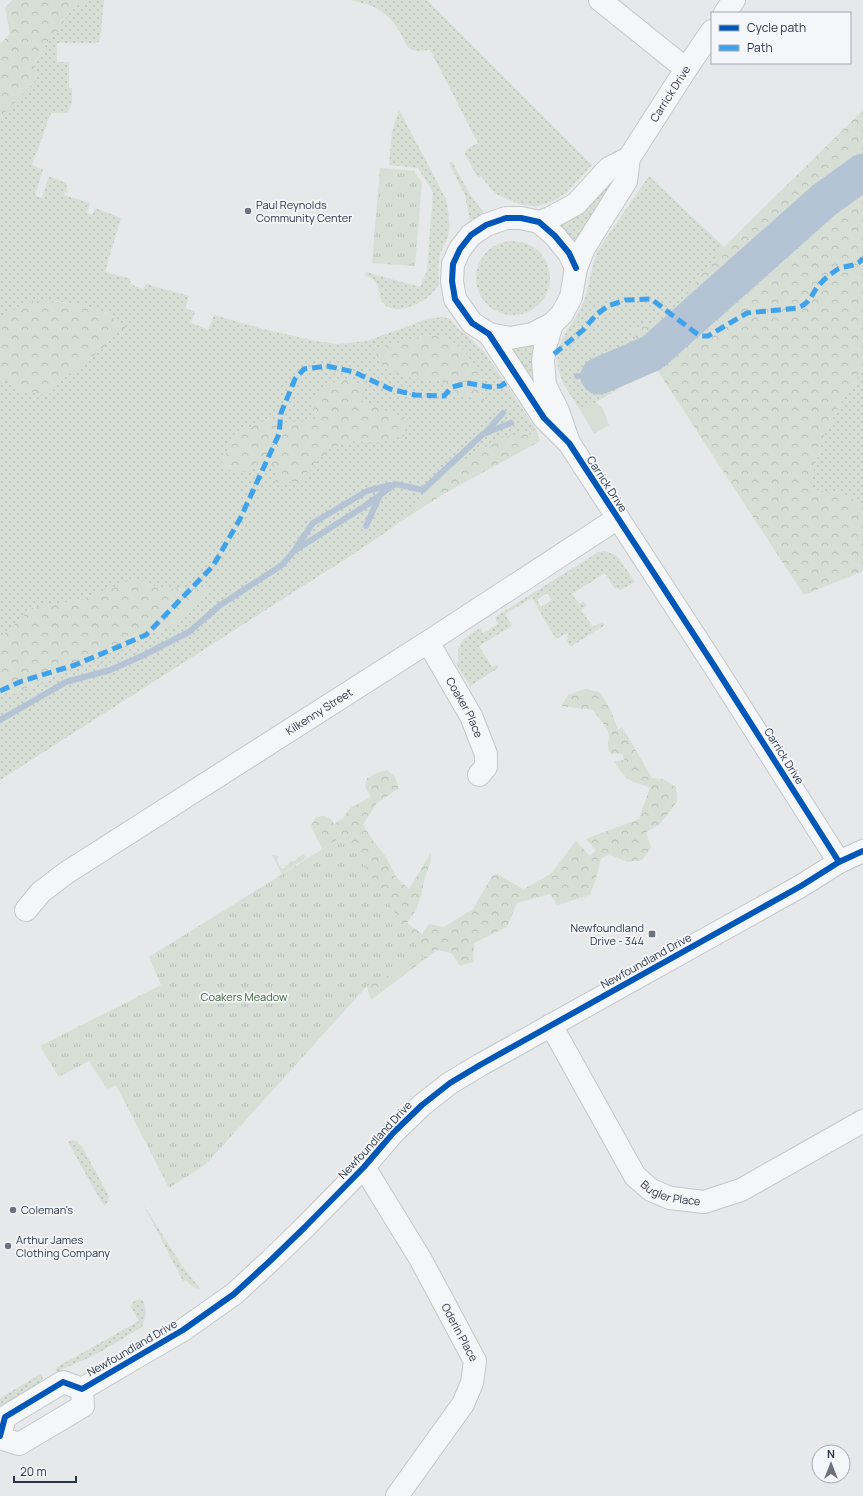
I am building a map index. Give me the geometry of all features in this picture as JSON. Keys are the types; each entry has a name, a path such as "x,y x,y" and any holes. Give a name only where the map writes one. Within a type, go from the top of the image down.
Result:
{"street":[{"path":"600,0 686,69"},
{"path":"726,12 734,0"},
{"name":"Carrick Drive","path":"576,268 569,253 555,236 539,222 521,218 506,218 486,225 471,235 460,249 453,264 452,281 456,299 472,323 490,334 510,338 532,334 552,324 562,314 571,296 576,268 584,248 626,181 629,158 711,32"},
{"path":"539,222 550,218 576,204 609,168 629,158"},
{"name":"Carrick Drive","path":"552,324 545,347 543,361 545,385 558,411 569,443"},
{"name":"Carrick Drive","path":"490,334 544,418 569,443 840,862"},
{"name":"Kilkenny Street","path":"26,910 41,892 66,873 428,642 618,518"},
{"name":"Coaker Place","path":"428,642 471,716 480,737 486,754 486,767 479,775"},
{"name":"Newfoundland Drive","path":"82,1389 183,1330 234,1294 270,1261 364,1167 393,1133 422,1105 450,1083 794,890 840,862 863,851"},
{"name":"Bugler Place","path":"551,1025 635,1176 651,1190 670,1198 704,1202 741,1190 863,1121"},
{"name":"Oderin Place","path":"364,1167 421,1260 475,1361 472,1383 463,1404 398,1496"},
{"name":"Newfoundland Drive","path":"63,1382 82,1389 83,1406 19,1444 0,1437 5,1417 63,1382"}],"green space":[{"path":"12,0 89,0 78,5 67,15 60,29 47,42 36,61 34,82 0,117 0,44 10,34 5,8"},
{"path":"89,0 104,0 100,41 95,43 57,43 57,62 69,62 69,88 72,88 72,102 68,113 51,113 32,165 43,170 35,195 42,198 49,176 66,183 68,194 65,192 64,195 90,203 87,213 92,215 95,208 121,218 105,272 131,279 130,284 143,289 146,284 189,296 185,308 195,312 191,323 208,330 214,315 263,329 316,341 337,344 367,341 427,319 442,317 450,319 457,328 467,335 485,353 536,429 531,434 521,433 423,500 400,522 355,553 0,780 0,690 13,694 172,625 210,588 162,589 135,579 83,599 32,608 0,638 0,378 20,390 48,395 67,375 100,351 114,334 107,313 85,306 56,301 0,318 0,117 34,82 36,62 47,42 60,29 67,15 78,5","holes":["422,336 442,337 457,345 473,362 484,382 480,386 460,395 439,380 408,377 382,367 374,350","268,420 288,423 315,421 380,442 352,441 328,449 300,481 276,482 275,464 221,467 235,433"]},
{"path":"351,0 427,0 592,165 567,192 555,200 538,206 522,205 498,195 491,189 481,176 478,178 465,154 467,149 478,143 430,50 415,51 411,49 406,44 396,26 383,13 372,6"},
{"path":"399,110 446,199 449,231 439,260 439,284 428,297 415,305 394,309 389,308 381,300 378,286 373,279 365,275 366,272 420,287 427,271 433,192 418,168 389,165 392,131"},
{"path":"863,110 863,371 844,397 824,435 808,489 841,493 863,504 863,571 804,595 631,330 666,319 724,247"},
{"path":"452,162 471,196 484,213 470,221 465,195 449,163"},
{"path":"380,168 415,171 415,174 417,174 418,178 422,182 415,266 372,263"},
{"path":"649,176 724,247 666,319 631,330 655,367 581,411 568,392 560,374 558,354 560,344 582,306 598,250"},
{"path":"612,181 612,184 577,239 574,241 570,239 560,226 561,223"},
{"path":"506,241 520,241 534,247 544,257 550,271 548,292 544,299 534,309 520,315 506,315 492,309 482,299 476,285 476,271 482,257 492,247"},
{"path":"31,301 50,301 88,307 109,314 126,328 114,334 100,351 67,375 48,395 20,390 0,378 0,318"},
{"path":"422,336 442,337 457,345 468,356 484,382 480,387 484,401 460,395 439,380 408,377 382,367 374,350"},
{"path":"531,344 533,346 532,355 534,382 530,381 511,347 521,347"},
{"path":"863,371 863,504 841,493 808,489 824,435 844,397"},
{"path":"341,377 363,385 361,401 408,419 404,436 380,442 352,441 329,449 300,481 276,483 274,465 238,473 220,467 235,433 268,420 288,423 315,421 313,399"},
{"path":"596,402 603,409 609,425 594,434 581,411"},
{"path":"536,429 540,441 442,495 400,522 417,507 450,471 466,458 502,438 521,433 531,434"},
{"path":"605,551 617,556 635,582 620,590 617,588 615,589 605,573 572,594 579,604 584,601 587,606 581,610 593,627 602,622 605,625 570,647 567,640 568,633 556,639 532,598 505,614 512,626 479,646 492,667 497,665 498,668 470,686 456,663 459,661 458,649 462,641 480,628 483,633 498,624 495,617 598,552","holes":["547,593 552,600 541,607 537,600"]},
{"path":"135,579 162,589 210,588 172,625 13,694 0,690 0,638 32,608 83,599"},
{"path":"585,689 600,692 611,711 618,730 622,727 652,778 663,779 676,787 677,802 660,824 646,832 651,848 642,860 627,862 609,854 601,859 590,895 557,905 550,894 517,903 507,927 474,943 473,962 460,966 452,953 437,950 371,1000 366,983 345,835 322,849 311,826 316,817 327,817 334,824 343,818 350,808 371,797 365,787 367,778 387,770 395,777 399,788 376,804 363,825 386,857 396,877 409,889 431,853 431,861 425,877 421,896 416,910 407,923 422,934 429,924 444,927 473,909 492,876 497,874 523,889 551,874 576,841 590,856 596,850 586,839 639,819 650,787 628,779 622,772 614,761 624,760 623,754 611,754 608,748 608,732 593,710 561,706 568,695"},
{"name":"Coakers Meadow","path":"345,835 424,958 367,986 206,1164 169,1188 116,1085 107,1089 89,1061 59,1077 40,1046 161,985 149,957"},
{"path":"272,855 278,856 277,861 283,869 286,867 285,865 288,865 291,861 295,861 298,857 304,855 307,857 282,874"},
{"path":"72,1140 76,1141 82,1147 109,1196 108,1203 104,1205 101,1201 68,1142"},
{"path":"143,1204 181,1264 200,1289 192,1286 186,1280 183,1281"},
{"path":"136,1300 143,1300 145,1307 145,1317 142,1327 95,1355 56,1372 57,1367 139,1321 131,1307 132,1303"},
{"path":"41,1374 43,1380 42,1384 0,1407 0,1398"}],"waterway":[{"path":"599,376 652,353 824,200 863,172"},
{"path":"577,376 599,376"},
{"path":"585,382 596,378"},
{"path":"485,433 503,413"},
{"path":"0,720 66,682 110,670 142,656 189,632 219,606 282,565 294,551 365,506 395,484 423,490 483,434 511,423"},
{"path":"296,548 313,523 367,491 390,485"},
{"path":"366,526 380,495"}],"marked path":[{"path":"554,354 583,330 597,314 608,306 625,300 651,299 696,333 701,336 708,336 747,313 798,308 803,306 823,281 829,276 838,269 858,263 863,258"},
{"path":"0,691 22,681 75,665 146,635 213,566 240,519 279,434 281,413 295,379 304,369 327,366 354,372 390,389 415,395 444,396 452,387 467,383 490,387 501,386 508,381"}],"cycle path":[{"path":"576,268 569,253 555,236 539,222 521,218 506,218 486,225 471,235 460,249 453,264 452,281 455,299 472,323 489,334 544,418 569,443 713,664 839,862"},
{"path":"0,1436 5,1417 63,1382 82,1389 183,1330 234,1294 305,1227 364,1167 393,1133 422,1105 450,1083 801,886 839,862 863,851"}],"place":[{"name":"Paul Reynolds Community Center","path":"248,211"},
{"name":"Newfoundland Drive - 344","path":"652,934"},
{"name":"Coleman's","path":"13,1210"},
{"name":"Arthur James Clothing Company","path":"8,1246"}]}
